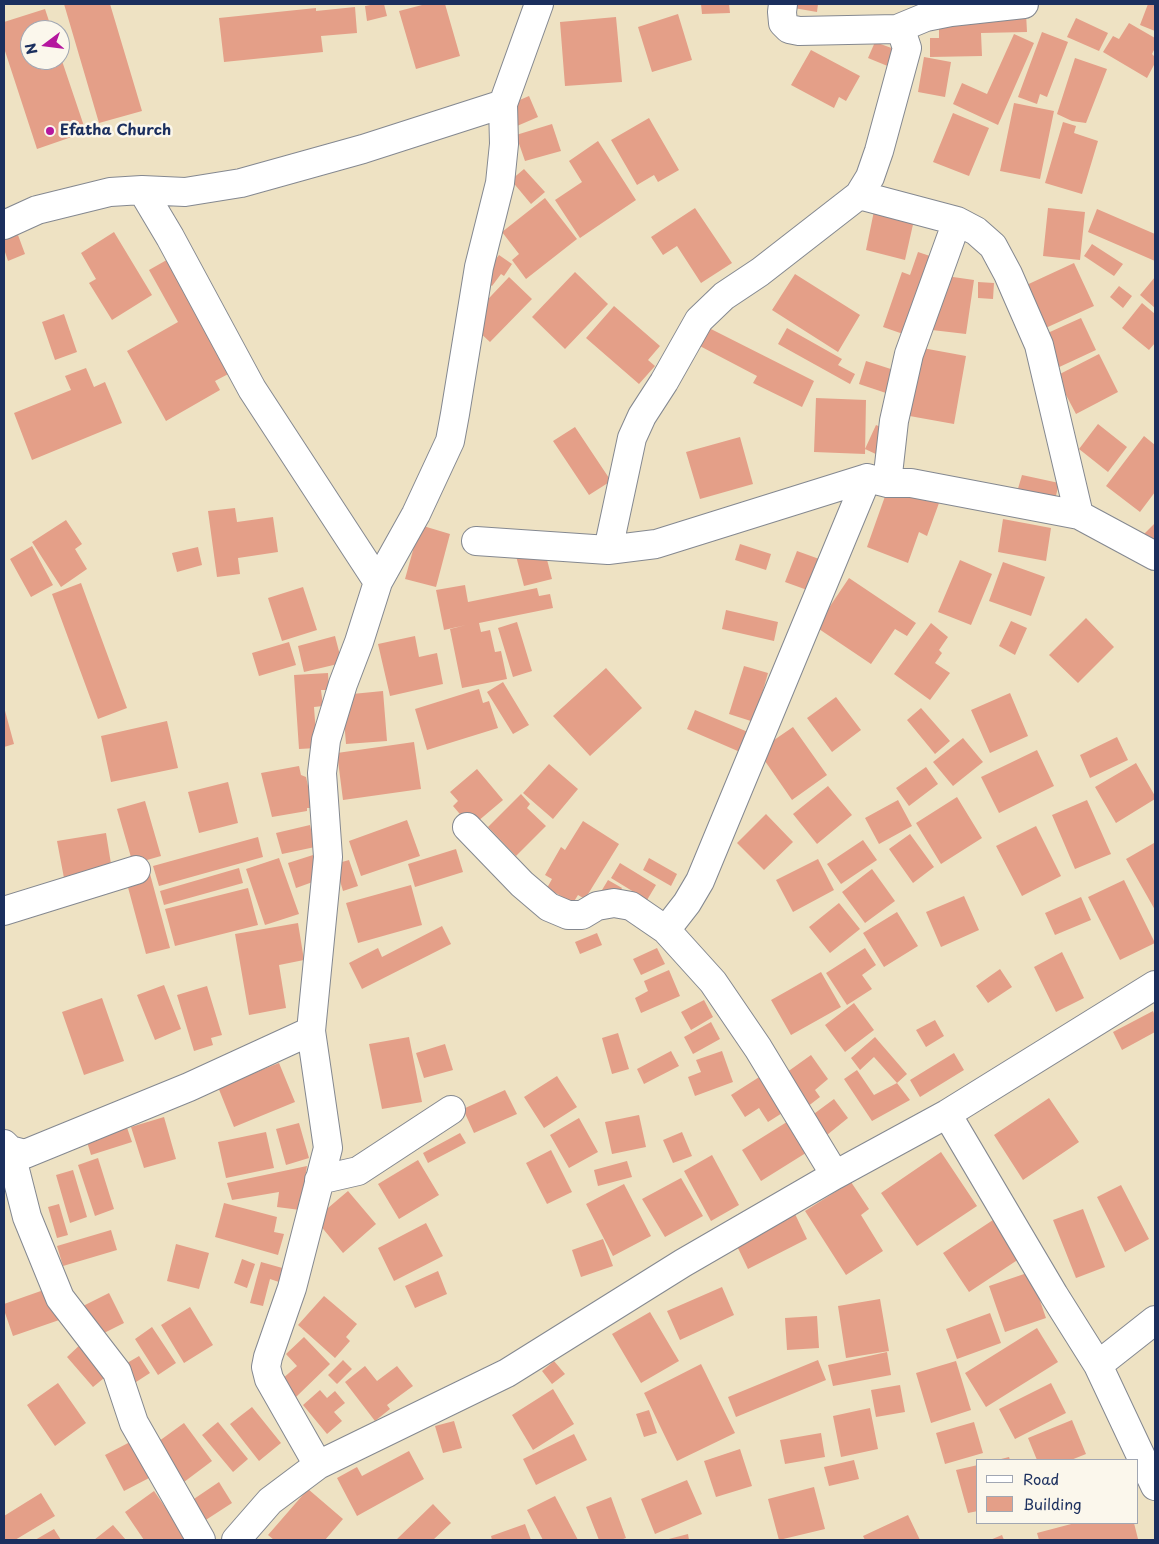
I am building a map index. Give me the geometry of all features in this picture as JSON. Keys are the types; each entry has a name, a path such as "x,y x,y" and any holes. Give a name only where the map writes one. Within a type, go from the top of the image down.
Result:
{"street":[{"path":"318,1465 269,1379 266,1367 292,1288 328,1148 311,1031 328,856 322,773 326,740 378,582 416,514 450,441 479,267 500,183 504,144 503,104 539,4"},
{"path":"783,4 784,22 789,29 799,31 897,29 926,17 952,12 1024,4"},
{"path":"608,550 632,438 642,416 664,382 699,320 724,296 760,272 859,195 870,177 907,48 903,36 897,29"},
{"path":"4,225 37,210 110,192 142,190 185,192 240,183 363,149 503,104"},
{"path":"142,190 170,237 252,390 378,582"},
{"path":"859,195 956,221 976,230 993,246 1008,274 1039,345 1080,515"},
{"path":"666,930 687,903 700,881 877,481 894,421 909,354 956,221"},
{"path":"476,541 608,550 656,544 877,481 911,483 1080,515 1155,556"},
{"path":"467,827 522,884 549,907 568,915 582,915 597,906 614,903 632,906 666,930 714,982 758,1048 835,1175"},
{"path":"4,911 136,870"},
{"path":"236,1540 270,1501 318,1465 507,1373 684,1263 835,1175 947,1114 1155,985"},
{"path":"7,1147 25,1154 189,1086 311,1031"},
{"path":"320,1180 358,1171 451,1110"},
{"path":"947,1114 1054,1295 1098,1365 1155,1486"},
{"path":"7,1147 27,1217 60,1298 117,1372 134,1423 201,1540"},
{"path":"1098,1365 1155,1320"}],"building":[{"path":"64,4 110,4 142,111 99,123"},
{"path":"384,4 387,16 367,21 365,6"},
{"path":"426,4 445,4 460,56 416,69 399,11"},
{"path":"701,4 729,4 730,13 702,14"},
{"path":"788,4 818,4 817,12 788,7"},
{"path":"1148,4 1155,4 1155,31 1140,25"},
{"path":"355,7 357,33 321,36 323,52 224,62 219,18 316,8 316,11"},
{"path":"45,9 49,20 20,20 20,70 65,70 86,132 37,149 4,48 4,22"},
{"path":"1026,13 1027,32 981,33 982,56 930,57 930,38 939,38 939,19"},
{"path":"678,14 692,60 652,72 638,27"},
{"path":"616,17 622,82 565,86 560,22"},
{"path":"1076,18 1108,33 1099,51 1067,37"},
{"path":"1129,23 1155,38 1155,48 1152,54 1155,57 1155,63 1147,78 1103,52 1113,36 1119,39"},
{"path":"1042,32 1068,42 1047,97 1040,94 1037,104 1018,97"},
{"path":"1014,34 1034,43 998,125 953,104 962,83 987,94"},
{"path":"875,42 897,50 890,67 868,58"},
{"path":"811,50 860,76 846,101 839,97 834,108 791,85"},
{"path":"924,57 951,62 945,97 918,92"},
{"path":"1075,58 1107,69 1086,123 1072,121 1057,114"},
{"path":"529,96 538,117 517,126 508,105"},
{"path":"1014,103 1054,111 1040,179 1000,171"},
{"path":"953,113 989,128 969,176 933,162"},
{"path":"649,118 679,170 658,182 654,175 637,185 611,140"},
{"path":"1063,122 1076,126 1074,133 1098,141 1082,194 1045,183"},
{"path":"552,124 561,151 525,161 516,135"},
{"path":"598,141 636,200 580,238 555,200 582,182 569,161"},
{"path":"524,169 545,192 531,204 511,180"},
{"path":"545,198 577,239 526,279 512,260 519,254 502,232"},
{"path":"695,208 732,263 701,283 677,246 663,255 651,237"},
{"path":"1048,208 1085,212 1080,260 1043,256"},
{"path":"1097,209 1155,234 1155,261 1088,232"},
{"path":"874,211 914,220 905,260 866,250"},
{"path":"114,232 152,295 112,320 89,283 96,279 81,253"},
{"path":"18,235 25,254 8,261 4,249 4,240"},
{"path":"1092,244 1123,264 1114,276 1084,256"},
{"path":"918,252 933,257 906,335 883,327 902,272 910,275"},
{"path":"499,255 512,264 504,276 501,274 492,286 478,276"},
{"path":"172,257 232,372 215,381 220,390 166,421 127,351 178,322 149,270"},
{"path":"1074,263 1094,306 1039,331 1020,288"},
{"path":"575,272 608,304 565,349 532,317"},
{"path":"795,274 860,315 838,352 772,310"},
{"path":"939,275 974,280 966,334 932,330"},
{"path":"509,277 532,299 490,342 477,330 474,314"},
{"path":"1155,277 1155,308 1140,295"},
{"path":"978,282 994,283 993,299 978,298"},
{"path":"1119,286 1132,296 1123,308 1110,297"},
{"path":"1142,303 1155,314 1155,343 1149,350 1122,328"},
{"path":"614,306 660,346 648,360 655,366 639,384 586,338"},
{"path":"64,314 77,352 55,360 42,322"},
{"path":"1081,318 1096,350 1055,369 1041,336"},
{"path":"705,326 814,381 802,407 753,383 757,376 696,344"},
{"path":"787,328 842,359 838,365 855,374 850,384 778,344"},
{"path":"917,347 966,356 954,424 904,415"},
{"path":"1099,354 1118,392 1076,414 1056,376"},
{"path":"866,361 897,371 889,394 859,384"},
{"path":"86,368 94,387 105,382 122,423 32,460 14,413 71,390 65,376"},
{"path":"816,398 866,400 865,454 814,452"},
{"path":"1098,424 1127,447 1108,472 1079,449"},
{"path":"876,425 890,431 880,456 865,449"},
{"path":"575,427 611,481 589,495 553,441"},
{"path":"1144,436 1155,445 1155,492 1140,512 1106,486"},
{"path":"740,437 753,484 700,499 686,452"},
{"path":"1022,475 1059,483 1055,500 1017,492"},
{"path":"889,485 939,503 927,536 919,532 908,563 867,547"},
{"path":"235,508 237,522 273,517 278,552 238,558 240,574 217,577 208,511"},
{"path":"1003,519 1051,528 1046,561 998,552"},
{"path":"66,520 82,544 75,549 87,569 61,587 32,542"},
{"path":"1155,523 1155,545 1144,534"},
{"path":"420,525 450,534 436,587 405,579"},
{"path":"740,544 771,554 766,570 735,560"},
{"path":"32,546 53,585 31,597 10,559"},
{"path":"198,547 202,565 177,572 172,553"},
{"path":"544,548 552,579 524,586 516,556"},
{"path":"797,551 822,560 810,591 785,582"},
{"path":"960,560 992,574 971,625 938,612"},
{"path":"1003,562 1045,577 1031,616 989,601"},
{"path":"849,578 916,623 907,636 895,629 871,664 816,627"},
{"path":"81,583 127,708 98,719 52,594"},
{"path":"465,585 468,602 537,588 539,596 550,594 553,608 479,623 481,632 490,630 495,652 501,651 507,679 462,688 450,629 466,625 444,630 436,590"},
{"path":"303,587 317,630 282,641 268,598"},
{"path":"726,610 778,622 774,641 722,629"},
{"path":"1086,618 1114,647 1078,683 1049,655"},
{"path":"1011,621 1027,628 1015,655 999,646"},
{"path":"517,622 532,671 513,677 498,628"},
{"path":"931,623 948,637 939,650 942,653 935,663 950,673 930,700 894,674"},
{"path":"335,636 342,663 304,672 298,646"},
{"path":"415,636 419,657 437,653 443,684 390,696 378,644"},
{"path":"289,642 296,665 259,676 252,653"},
{"path":"744,666 768,673 754,722 729,714"},
{"path":"606,668 642,708 590,756 553,716"},
{"path":"328,673 329,690 321,690 323,706 314,707 317,748 299,749 294,675"},
{"path":"503,682 529,725 513,734 487,692"},
{"path":"479,689 483,703 489,701 498,728 427,750 415,709"},
{"path":"383,691 387,741 346,744 342,695"},
{"path":"1010,693 1028,736 990,753 971,710"},
{"path":"836,697 861,730 832,752 807,718"},
{"path":"4,707 14,744 4,747"},
{"path":"921,708 950,741 935,754 907,720"},
{"path":"695,710 748,732 740,752 687,729"},
{"path":"167,721 178,768 111,782 101,736"},
{"path":"793,727 827,775 792,800 758,751"},
{"path":"1117,737 1128,760 1090,778 1080,755"},
{"path":"963,738 983,762 953,786 933,762"},
{"path":"414,742 421,789 343,800 337,753"},
{"path":"1037,750 1054,786 999,813 981,777"},
{"path":"1136,763 1155,799 1116,823 1095,787"},
{"path":"549,764 578,789 553,819 523,793"},
{"path":"299,766 301,775 306,777 313,808 307,808 307,811 272,817 261,773"},
{"path":"926,767 938,784 909,806 896,788"},
{"path":"477,769 503,800 471,827 453,806 458,801 450,792"},
{"path":"228,782 238,823 199,833 188,792"},
{"path":"828,786 852,815 817,844 793,814"},
{"path":"521,794 530,804 527,808 546,826 516,856 488,827"},
{"path":"957,797 982,838 941,864 916,823"},
{"path":"898,800 912,826 879,844 865,818"},
{"path":"1087,800 1111,854 1075,869 1052,815"},
{"path":"145,801 161,856 133,864 117,809"},
{"path":"766,814 793,842 764,870 737,843"},
{"path":"407,820 420,856 361,876 349,841"},
{"path":"583,821 619,844 585,899 578,895 573,903 547,888 552,879 545,875 561,847 565,850"},
{"path":"310,825 315,847 282,854 276,833"},
{"path":"1036,826 1061,876 1022,896 996,846"},
{"path":"106,833 112,870 64,878 57,841"},
{"path":"910,834 934,867 913,883 889,849"},
{"path":"258,837 263,857 159,886 153,866"},
{"path":"863,840 877,860 841,884 827,864"},
{"path":"1154,843 1155,845 1155,910 1126,859"},
{"path":"456,849 463,872 415,887 408,864"},
{"path":"313,855 321,879 296,888 288,863"},
{"path":"279,858 299,914 265,925 246,869"},
{"path":"649,858 677,874 671,886 643,870"},
{"path":"818,859 834,890 793,912 776,880"},
{"path":"349,860 358,886 343,891 335,864"},
{"path":"620,863 656,885 647,900 611,878"},
{"path":"239,868 243,883 164,905 160,891"},
{"path":"872,869 895,901 865,923 842,892"},
{"path":"150,874 170,948 146,954 126,880"},
{"path":"608,880 622,888 616,898 602,890"},
{"path":"1124,880 1155,943 1120,960 1088,897"},
{"path":"411,885 422,925 358,943 346,903"},
{"path":"248,888 258,925 175,946 165,909"},
{"path":"964,896 979,930 941,947 926,912"},
{"path":"1081,897 1091,920 1055,935 1045,913"},
{"path":"839,903 860,929 830,953 809,927"},
{"path":"897,912 918,946 884,967 863,933"},
{"path":"298,923 304,960 279,965 286,1008 249,1015 235,934"},
{"path":"442,926 451,944 362,989 349,963 378,948 382,957"},
{"path":"597,933 602,945 580,954 575,942"},
{"path":"657,948 665,964 641,975 633,959"},
{"path":"865,948 876,965 862,975 872,989 847,1005 826,973"},
{"path":"1062,952 1084,998 1056,1012 1034,967"},
{"path":"1000,969 1012,987 988,1003 976,986"},
{"path":"669,970 680,996 641,1013 635,998 648,991 644,981"},
{"path":"821,972 841,1007 791,1035 771,1000"},
{"path":"164,985 181,1029 155,1040 137,995"},
{"path":"207,986 222,1035 211,1038 213,1045 194,1051 177,995"},
{"path":"102,998 124,1061 84,1075 62,1012"},
{"path":"704,1000 713,1017 691,1030 681,1012"},
{"path":"854,1003 874,1030 845,1052 825,1025"},
{"path":"1153,1011 1155,1016 1155,1032 1122,1050 1113,1032"},
{"path":"935,1020 944,1036 926,1047 916,1030"},
{"path":"711,1022 720,1039 693,1054 684,1037"},
{"path":"618,1033 629,1069 612,1074 602,1038"},
{"path":"409,1037 422,1102 382,1109 369,1044"},
{"path":"875,1037 907,1074 897,1083 874,1057 860,1070 851,1058"},
{"path":"445,1044 453,1070 424,1078 416,1053"},
{"path":"671,1051 679,1066 644,1084 637,1069"},
{"path":"722,1051 733,1082 695,1096 688,1077 701,1072 696,1060"},
{"path":"954,1053 964,1070 920,1097 910,1080"},
{"path":"811,1055 828,1079 815,1090 820,1097 807,1107 783,1075"},
{"path":"279,1063 295,1102 234,1127 218,1087"},
{"path":"857,1070 874,1095 897,1083 910,1100 872,1121 844,1079"},
{"path":"764,1074 787,1110 768,1122 759,1108 745,1117 731,1095"},
{"path":"557,1076 577,1107 544,1128 524,1097"},
{"path":"505,1090 517,1114 474,1133 463,1109"},
{"path":"1049,1098 1079,1142 1023,1180 994,1135"},
{"path":"834,1099 848,1118 822,1139 807,1119"},
{"path":"639,1115 646,1147 612,1154 605,1122"},
{"path":"164,1117 176,1159 144,1168 131,1127"},
{"path":"579,1118 598,1152 569,1168 550,1135"},
{"path":"790,1120 809,1151 761,1181 742,1150"},
{"path":"125,1122 132,1142 91,1155 85,1135"},
{"path":"299,1123 309,1158 286,1165 276,1129"},
{"path":"266,1132 274,1168 226,1178 218,1142"},
{"path":"682,1132 692,1156 673,1163 663,1140"},
{"path":"460,1133 466,1143 428,1163 423,1153"},
{"path":"551,1150 572,1192 547,1204 526,1163"},
{"path":"941,1152 977,1206 917,1246 881,1193"},
{"path":"712,1155 739,1205 711,1221 684,1171"},
{"path":"98,1158 114,1209 95,1216 78,1165"},
{"path":"418,1160 439,1195 399,1219 378,1184"},
{"path":"627,1161 632,1177 598,1186 594,1170"},
{"path":"307,1166 300,1210 277,1207 279,1192 232,1200 227,1183"},
{"path":"73,1170 87,1217 70,1223 56,1175"},
{"path":"681,1178 703,1216 665,1237 642,1199"},
{"path":"851,1182 869,1209 861,1215 883,1251 846,1275 805,1211"},
{"path":"624,1184 651,1236 613,1256 586,1204"},
{"path":"1121,1185 1149,1239 1125,1252 1097,1197"},
{"path":"348,1191 376,1224 343,1253 315,1219"},
{"path":"224,1203 277,1217 274,1232 284,1234 278,1255 215,1237"},
{"path":"59,1204 68,1235 57,1238 48,1207"},
{"path":"1083,1209 1105,1267 1076,1278 1053,1220"},
{"path":"795,1214 807,1239 748,1269 736,1244"},
{"path":"993,1220 1019,1259 969,1292 943,1253"},
{"path":"426,1223 443,1256 394,1281 378,1248"},
{"path":"111,1230 117,1250 63,1266 57,1246"},
{"path":"603,1239 613,1266 581,1277 572,1250"},
{"path":"176,1244 209,1253 199,1289 167,1281"},
{"path":"242,1259 255,1264 247,1288 234,1283"},
{"path":"261,1262 286,1269 282,1283 270,1279 263,1306 250,1303"},
{"path":"438,1271 447,1294 415,1308 405,1286"},
{"path":"1030,1272 1046,1318 1005,1332 989,1286"},
{"path":"55,1286 65,1318 13,1336 4,1310 4,1304"},
{"path":"722,1287 734,1315 680,1340 667,1311"},
{"path":"109,1293 124,1323 96,1337 81,1307"},
{"path":"324,1296 357,1324 346,1337 350,1341 335,1358 298,1325"},
{"path":"880,1299 889,1351 846,1358 838,1306"},
{"path":"190,1307 213,1345 184,1363 161,1325"},
{"path":"650,1312 679,1361 641,1383 612,1334"},
{"path":"990,1313 1001,1343 957,1359 946,1329"},
{"path":"817,1316 819,1348 787,1350 785,1318"},
{"path":"152,1327 176,1363 158,1375 135,1339"},
{"path":"1037,1328 1058,1362 986,1407 965,1373"},
{"path":"304,1337 330,1364 296,1397 281,1380 297,1366 286,1354"},
{"path":"82,1343 109,1374 93,1387 67,1357"},
{"path":"887,1352 891,1375 833,1386 828,1365"},
{"path":"139,1356 150,1373 133,1384 122,1366"},
{"path":"343,1360 352,1369 337,1384 328,1375"},
{"path":"818,1360 826,1380 736,1417 728,1397"},
{"path":"554,1361 565,1374 552,1384 542,1371"},
{"path":"956,1361 971,1410 931,1423 916,1373"},
{"path":"701,1364 735,1433 677,1461 644,1393"},
{"path":"365,1366 377,1381 397,1366 413,1386 387,1405 390,1409 375,1421 345,1382"},
{"path":"58,1383 86,1423 55,1446 27,1405"},
{"path":"1051,1383 1066,1413 1015,1439 999,1409"},
{"path":"900,1385 905,1412 876,1417 871,1390"},
{"path":"553,1389 574,1424 533,1450 512,1415"},
{"path":"320,1390 327,1398 335,1391 345,1403 334,1412 342,1421 327,1434 303,1405"},
{"path":"252,1407 281,1443 259,1461 230,1424"},
{"path":"870,1408 878,1449 841,1457 833,1416"},
{"path":"649,1410 657,1433 644,1437 636,1414"},
{"path":"1072,1420 1086,1454 1074,1459 1037,1459 1028,1438"},
{"path":"454,1421 462,1448 443,1453 435,1426"},
{"path":"218,1422 248,1459 233,1472 202,1435"},
{"path":"974,1422 983,1453 945,1464 936,1433"},
{"path":"184,1423 212,1461 184,1482 155,1444"},
{"path":"821,1433 825,1457 785,1464 780,1440"},
{"path":"574,1434 587,1460 536,1485 523,1459"},
{"path":"132,1441 151,1477 124,1491 105,1455"},
{"path":"740,1449 752,1486 716,1497 704,1461"},
{"path":"409,1451 424,1479 357,1516 337,1478 357,1467 362,1476"},
{"path":"854,1460 859,1479 829,1486 824,1467"},
{"path":"976,1465 976,1511 968,1513 956,1470"},
{"path":"687,1480 702,1514 655,1534 641,1499"},
{"path":"219,1482 232,1503 198,1525 185,1505"},
{"path":"814,1487 825,1529 779,1540 768,1499"},
{"path":"308,1489 343,1519 325,1540 274,1540 268,1535"},
{"path":"154,1491 188,1540 144,1540 125,1512"},
{"path":"41,1493 55,1516 15,1540 4,1540 4,1516"},
{"path":"555,1496 578,1540 543,1540 527,1510"},
{"path":"611,1497 626,1538 620,1540 599,1540 586,1507"},
{"path":"433,1504 451,1523 433,1540 396,1540"},
{"path":"908,1515 920,1540 865,1540 863,1536"},
{"path":"525,1524 531,1540 492,1540 491,1536"},
{"path":"1071,1524 1134,1524 1138,1539 1039,1540 1037,1533"},
{"path":"113,1525 126,1540 94,1540"},
{"path":"54,1529 61,1540 35,1540"},
{"path":"688,1534 689,1540 665,1540"},
{"path":"1002,1535 1004,1540 990,1540"}],"place":[{"name":"Efatha Church","path":"50,131"}]}
